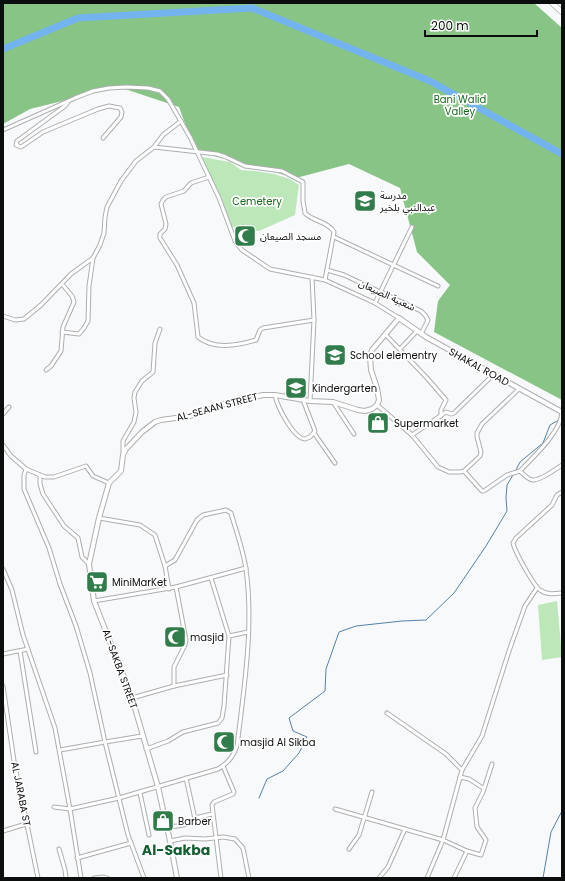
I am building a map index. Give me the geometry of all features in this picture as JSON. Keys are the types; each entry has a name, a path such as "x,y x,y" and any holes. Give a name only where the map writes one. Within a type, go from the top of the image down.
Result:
{"main road":[{"path":"552,3 562,12"},
{"path":"377,406 379,395 371,370 370,357 372,350 399,318"},
{"name":"SHAKAL ROAD","path":"399,318 416,332 562,412"},
{"name":"AL-SEAAN STREET","path":"109,483 121,472 123,455 126,448 142,432 155,422 161,420 190,416 225,404 263,395 274,395 310,401 334,402 365,411 377,406"},
{"name":"AL-SAKBA STREET","path":"109,483 99,518 89,564 94,601 132,698 158,787 177,878"}],"street":[{"path":"3,130 69,100 94,91 126,87 155,90 164,94 168,98 197,151 219,198 235,241 242,250 270,269 325,280 375,303 399,318"},
{"path":"69,100 65,106 17,141 16,145 21,147 24,146 53,128 74,121 98,109 110,106 120,108 122,112 121,117 103,138"},
{"path":"3,316 15,320 24,318 71,274 93,258 97,253 104,233 104,217 107,207 121,180 140,157 154,147 163,135 181,121"},
{"path":"154,147 197,151 226,157 247,167 282,171 303,182 304,213 310,218 332,228 334,232 325,280"},
{"path":"208,177 191,183 184,191 166,197 161,204 166,224 165,229 160,234 160,238 178,265 194,303 198,337 212,345 233,345 256,340 260,330 263,328 314,320"},
{"path":"375,303 412,227"},
{"path":"334,237 438,286"},
{"path":"62,332 78,334 88,321 89,286 93,258"},
{"name":"شعبية الصيعان","path":"327,270 344,275 424,313 428,320 421,334"},
{"path":"310,401 314,320 312,277"},
{"path":"46,370 51,366 61,351 62,332 65,320 74,302 72,296 62,284"},
{"path":"123,455 123,441 134,422 136,412 134,398 135,392 142,381 153,372 155,343 160,329"},
{"path":"400,349 416,332"},
{"path":"385,334 446,400 441,410 441,416"},
{"path":"412,435 446,412 451,414 454,413 493,375"},
{"path":"377,406 412,435 438,467 454,473 464,471 480,456 482,452 477,433 482,424 519,389"},
{"path":"274,395 280,410 299,437 302,439 308,439 314,433"},
{"path":"303,400 313,425 314,433 335,463"},
{"path":"334,402 354,434"},
{"path":"3,414 9,407"},
{"path":"464,471 482,491 507,475 520,471 554,431 562,412"},
{"path":"3,445 11,456 26,470 49,478 86,466 93,476 109,483"},
{"path":"520,471 531,480 534,480 548,474 562,465"},
{"path":"26,470 24,475 24,489 49,548 60,584 76,626 90,673 126,829 144,878"},
{"path":"40,475 40,484 43,494 64,526 78,538 82,557 89,564"},
{"path":"562,492 557,495 552,505 516,538 513,543 521,561 537,588 547,594 562,593"},
{"path":"54,807 70,809 140,793 218,769 234,755 237,746 246,664 249,603 246,568 231,512 226,510 200,517 175,560 165,566"},
{"path":"99,518 140,525 157,537 165,566 169,589"},
{"path":"94,601 176,588 246,568"},
{"path":"3,569 12,590 28,648 52,716 60,750 81,878"},
{"path":"146,749 168,741 183,732 209,726 220,721 224,706 229,636 211,578"},
{"path":"174,686 174,667 186,640 176,588"},
{"path":"427,878 443,840 462,770 482,736 525,606 537,588"},
{"path":"229,636 248,632"},
{"path":"3,654 28,648"},
{"path":"20,651 36,752"},
{"path":"132,698 174,686 227,674"},
{"name":"AL JARABA ST","path":"3,686 4,707 26,824 38,878"},
{"path":"388,713 446,754 462,770"},
{"path":"60,750 142,736"},
{"path":"335,809 443,840 467,851 481,855 486,841 477,827 475,808 492,764"},
{"path":"222,878 212,814 212,803 233,794 234,792 223,766"},
{"path":"186,778 195,818"},
{"path":"460,778 469,779 484,788"},
{"path":"349,849 359,835 372,792"},
{"path":"140,793 149,835"},
{"path":"167,827 192,822 195,818 212,814"},
{"path":"3,831 26,824"},
{"path":"379,878 388,867 405,829"},
{"path":"170,841 185,838 227,837 235,839 244,853 249,878"},
{"path":"78,858 131,843"},
{"path":"60,848 66,878"},
{"path":"454,878 467,851"},
{"path":"94,878 107,878"}],"green space":[{"name":"Bani Walid Valley","path":"3,3 534,3 562,28 562,400 434,332 438,301 450,285 417,252 400,188 349,164 296,178 195,151 179,107 119,87 30,109 3,124"},
{"name":"Cemetery","path":"202,157 230,162 241,170 274,174 290,179 299,185 295,215 259,231 231,227"},
{"path":"557,601 562,657 542,660 538,605"}],"waterway":[{"name":"Bani Walid Valley","path":"3,49 78,18 252,8 430,81 562,154"},
{"path":"515,472 520,462 543,443 550,425 559,420"},
{"path":"259,798 267,779 283,771 299,753 307,737 293,731 289,718 325,691 326,669 339,632 356,626 426,620 454,593 486,546 507,511 507,485 513,475"},
{"path":"543,878 551,832 562,811"}],"place":[{"name":"مدرسة عبدالنبي بلخير","path":"365,201"},
{"name":"مسجد الصيعان","path":"245,236"},
{"name":"School elementry","path":"335,355"},
{"name":"Kindergarten","path":"296,388"},
{"name":"Supermarket","path":"378,423"},
{"name":"MiniMarKet","path":"97,582"},
{"name":"masjid","path":"175,637"},
{"name":"masjid Al Sikba","path":"224,742"},
{"name":"Barber","path":"163,821"}],"district":[{"name":"Al-Sakba","path":"176,850"}]}
